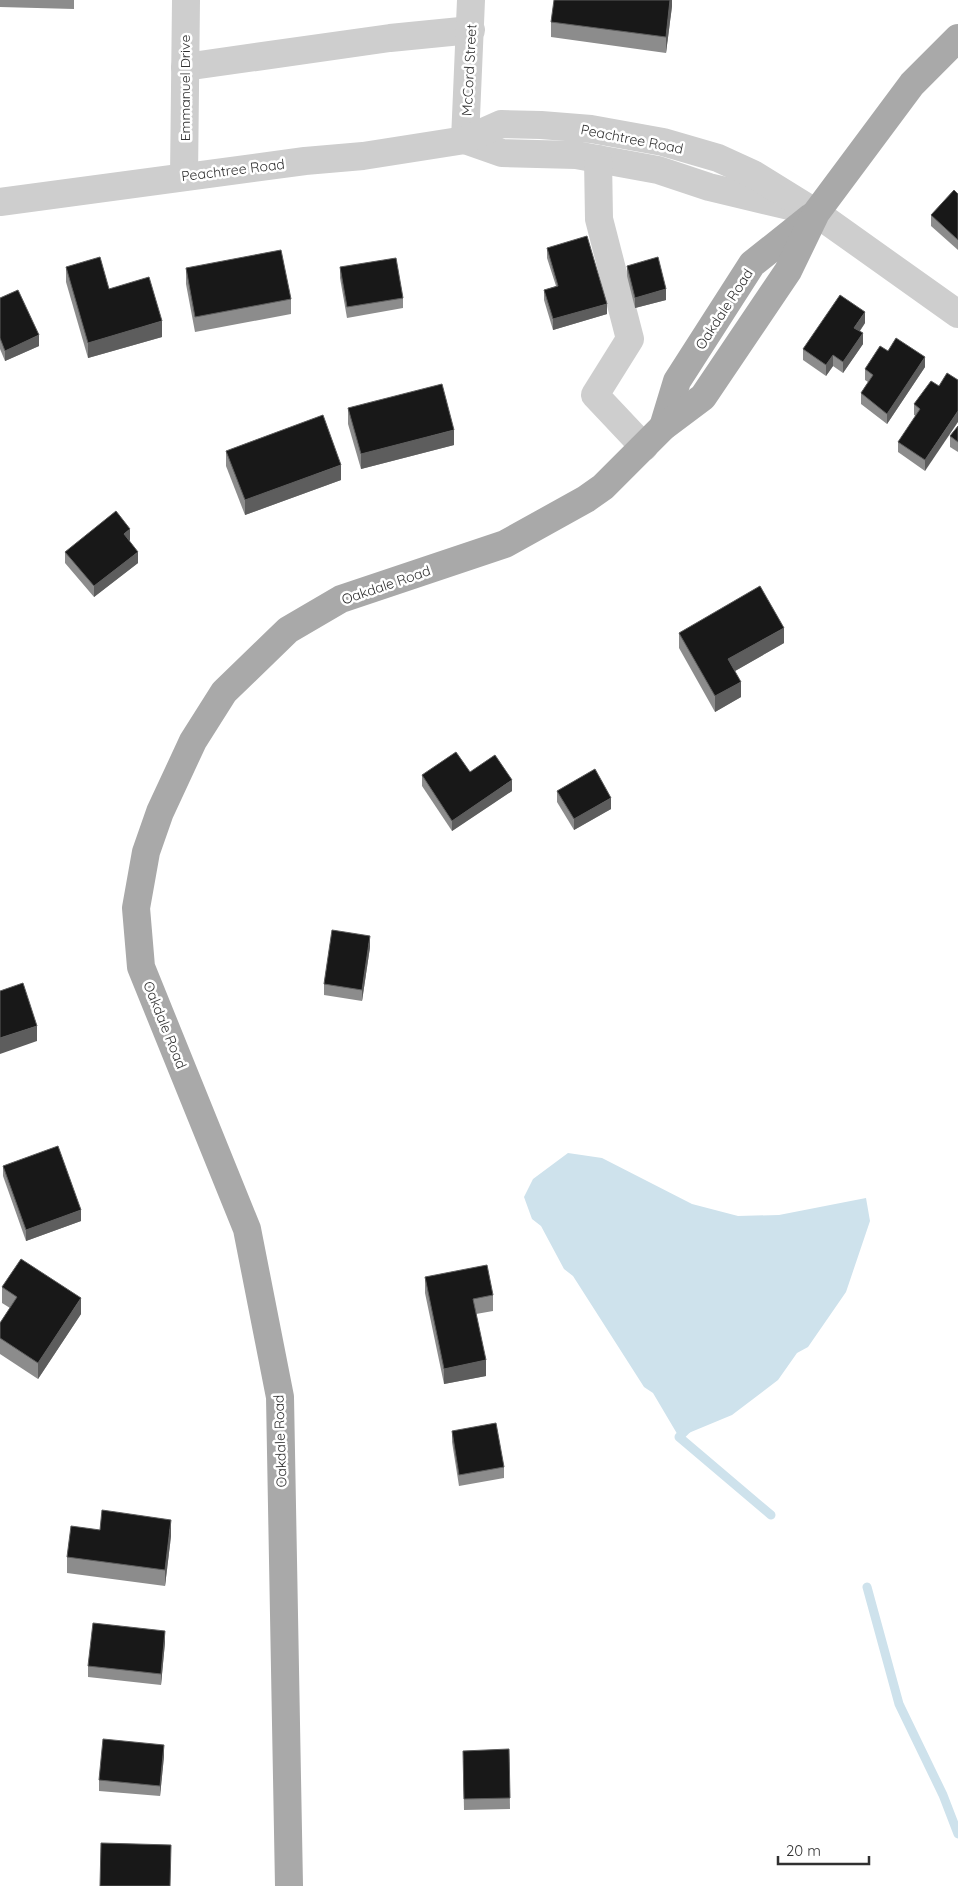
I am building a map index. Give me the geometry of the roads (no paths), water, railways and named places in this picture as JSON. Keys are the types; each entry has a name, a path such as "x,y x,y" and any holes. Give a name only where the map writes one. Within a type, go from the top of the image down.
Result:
{"main road":[{"name":"Oakdale Road","path":"289,1886 280,1397 247,1229 141,966 136,908 146,852 160,812 193,741 224,692 288,630 341,599 505,544 604,487 663,427 677,381 752,264 816,213 912,84 958,38"}],"street":[{"name":"Emmanuel Drive","path":"184,176 186,0"},
{"name":"McCord Street","path":"466,140 472,0"},
{"path":"185,67 390,38 471,30"},
{"name":"Peachtree Road","path":"0,202 184,176 362,156 466,140 500,124 591,129 663,142 718,158 753,174 816,213 958,314"},
{"name":"Peachtree Road","path":"466,140 502,153 576,155 658,170 708,187 816,213"},
{"path":"598,159 599,219 630,339 595,395 644,447"}],"water":[{"path":"568,1153 602,1158 692,1204 738,1216 779,1215 866,1198 870,1221 846,1292 808,1347 797,1353 778,1380 732,1415 679,1437 653,1393 644,1387 573,1276 564,1269 541,1226 532,1219 524,1197 533,1179"}],"waterway":[{"path":"688,1428 679,1437 771,1515"},
{"path":"867,1587 899,1704 943,1795 958,1834"}]}
